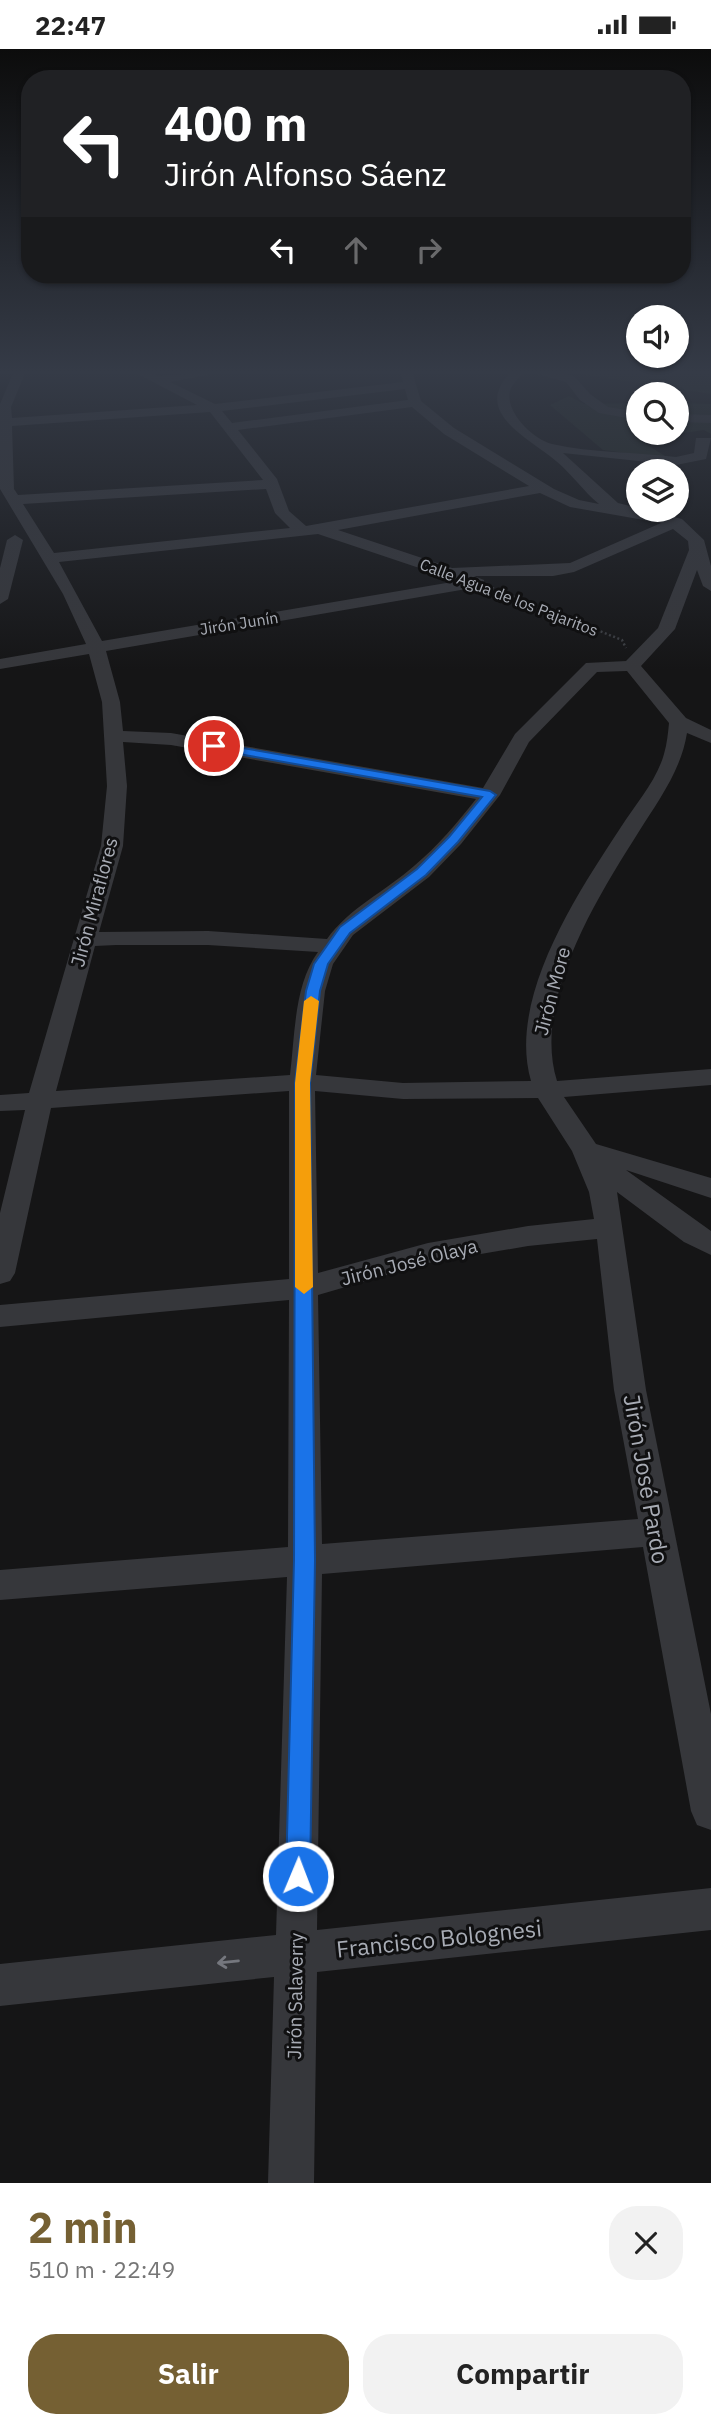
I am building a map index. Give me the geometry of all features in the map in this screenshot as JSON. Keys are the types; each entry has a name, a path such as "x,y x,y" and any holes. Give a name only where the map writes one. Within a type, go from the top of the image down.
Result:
{"street":[{"name":"Jirón Miraflores","path":"0,1273 40,1101 112,846 117,786 114,736 105,671 96,646 50,558 17,540 14,500 6,489 5,471"},
{"name":"Calle Agua de los Pajaritos","path":"262,471 273,484 275,502 282,513 311,530 450,571 478,583"},
{"path":"514,471 575,504 626,513"},
{"path":"574,471 600,497 626,510"},
{"path":"689,471 704,472"},
{"path":"14,500 273,484"},
{"path":"50,558 311,530 543,488"},
{"path":"450,571 553,571 575,567 677,522 696,540 697,550 711,586"},
{"path":"0,599 17,540"},
{"path":"627,653 635,658 664,632 672,619 697,550"},
{"name":"Jirón Junín","path":"0,664 478,583"},
{"path":"627,653 679,722 711,737"},
{"name":"Jirón Salaverry","path":"291,2183 305,1560 302,1083 313,991 321,964 332,946 359,918 422,872 454,840 490,795 507,760 522,739 592,667 627,653"},
{"name":"Jirón More","path":"679,722 674,755 662,779 569,932 555,966 539,1025 539,1064 546,1088 583,1148 664,1214 711,1245"},
{"path":"114,736 172,739 490,795"},
{"path":"85,939 237,938 332,946"},
{"path":"0,1103 302,1083 403,1091 594,1088 711,1077"},
{"path":"583,1148 711,1188"},
{"name":"Jirón José Pardo","path":"583,1148 603,1192 610,1228 630,1389 655,1532 711,1811"},
{"name":"Jirón José Olaya","path":"0,1316 304,1288 428,1253 528,1236 610,1228"},
{"path":"0,1585 655,1532"},
{"name":"Francisco Bolognesi","path":"0,1985 711,1909"}],"path":[{"name":"Calle Agua de los Pajaritos","path":"478,583 627,653"}],"slow traffic":[{"path":"304,1287 302,1083 311,1001"}],"route":[{"path":"214,746 490,795 454,840 422,872 345,930 321,964 313,991 302,1083 305,1560 298,1876"}]}
